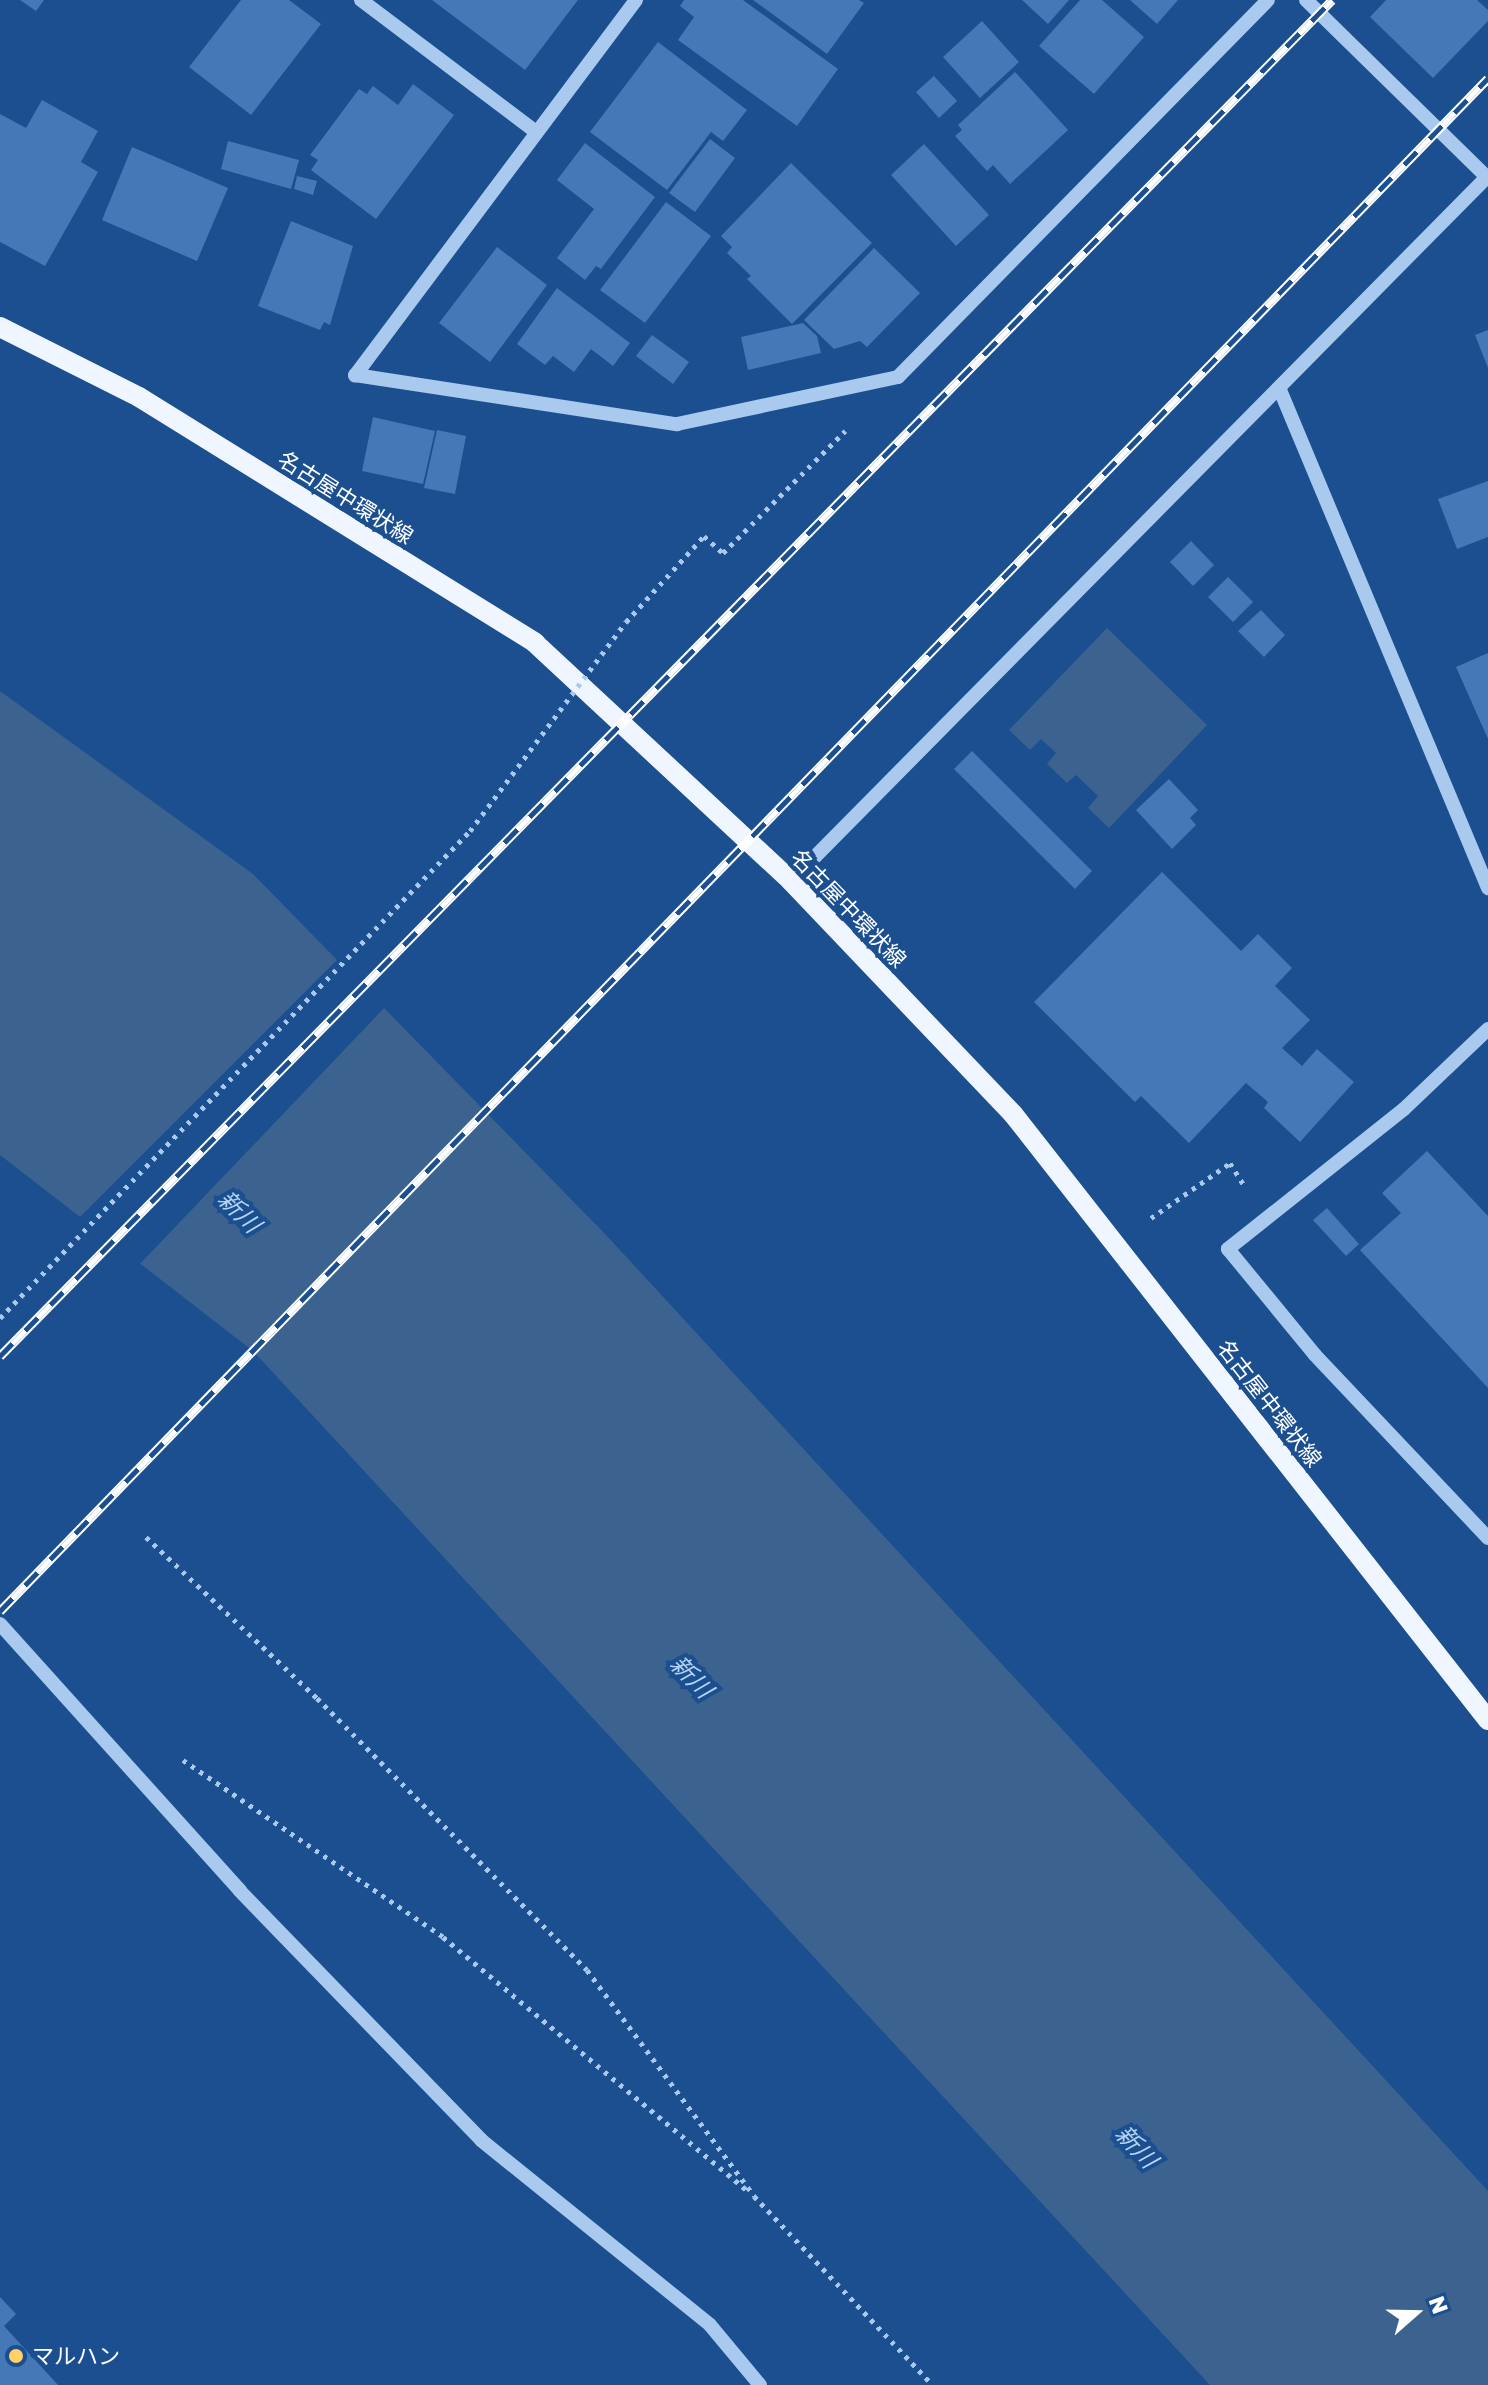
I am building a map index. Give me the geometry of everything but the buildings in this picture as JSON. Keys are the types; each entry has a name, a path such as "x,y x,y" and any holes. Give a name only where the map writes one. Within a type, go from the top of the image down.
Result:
{"main road":[{"name":"名古屋中環状線","path":"0,327 139,397 535,643 791,881 1013,1114 1488,1720"}],"street":[{"path":"361,0 536,132"},
{"path":"636,0 355,375 677,424 898,377 1268,0"},
{"path":"791,881 1280,390 1487,176 1306,0"},
{"path":"1280,390 1488,888"},
{"path":"1488,1029 1404,1109 1228,1249 1315,1355 1488,1538"},
{"path":"0,1624 240,1891 481,2140 710,2325 760,2385"}],"path":[{"path":"0,1318 470,831 626,622 704,536 723,553 814,463"},
{"path":"1147,1221 1230,1163 1245,1186 1234,1193"},
{"path":"146,1537 317,1698 587,1970 754,2196"},
{"path":"169,1750 443,1937 754,2196 933,2385"}],"water":[{"path":"1107,628 1207,725 1109,828 1088,808 1098,796 1076,775 1067,783 1047,764 1056,753 1041,739 1030,750 1009,730"},
{"name":"新川","path":"0,691 253,874 607,1236 1488,2191 1488,2385 1210,2385 253,1351 0,1155"}],"pier":[{"path":"340,957 387,1005 137,1267 77,1220"}],"railway":[{"path":"0,1356 1332,0"},
{"path":"0,1611 1488,78"}],"place":[{"name":"マルハン","path":"16,2356"}]}
